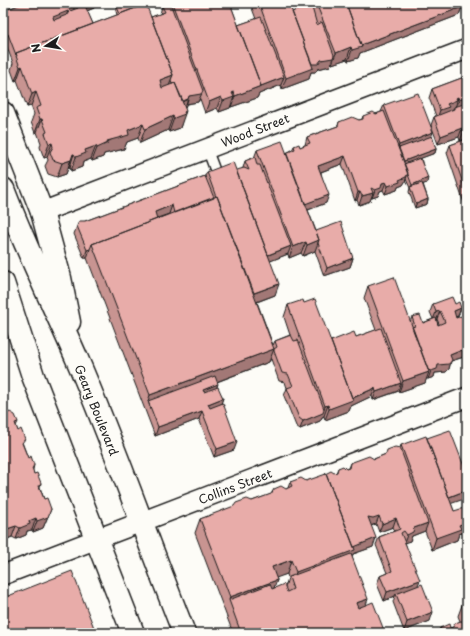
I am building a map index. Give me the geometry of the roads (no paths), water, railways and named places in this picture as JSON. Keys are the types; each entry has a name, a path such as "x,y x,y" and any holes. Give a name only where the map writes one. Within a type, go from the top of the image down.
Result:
{"main road":[{"path":"3,113 42,212 60,278 77,359"},
{"name":"Geary Boulevard","path":"3,190 35,267 77,359 184,633"},
{"path":"3,283 33,376 133,633"},
{"path":"3,331 33,376"}],"street":[{"name":"Wood Street","path":"42,212 467,49"},
{"name":"Collins Street","path":"3,575 467,397"}],"lane":[{"path":"207,149 223,192"}]}
